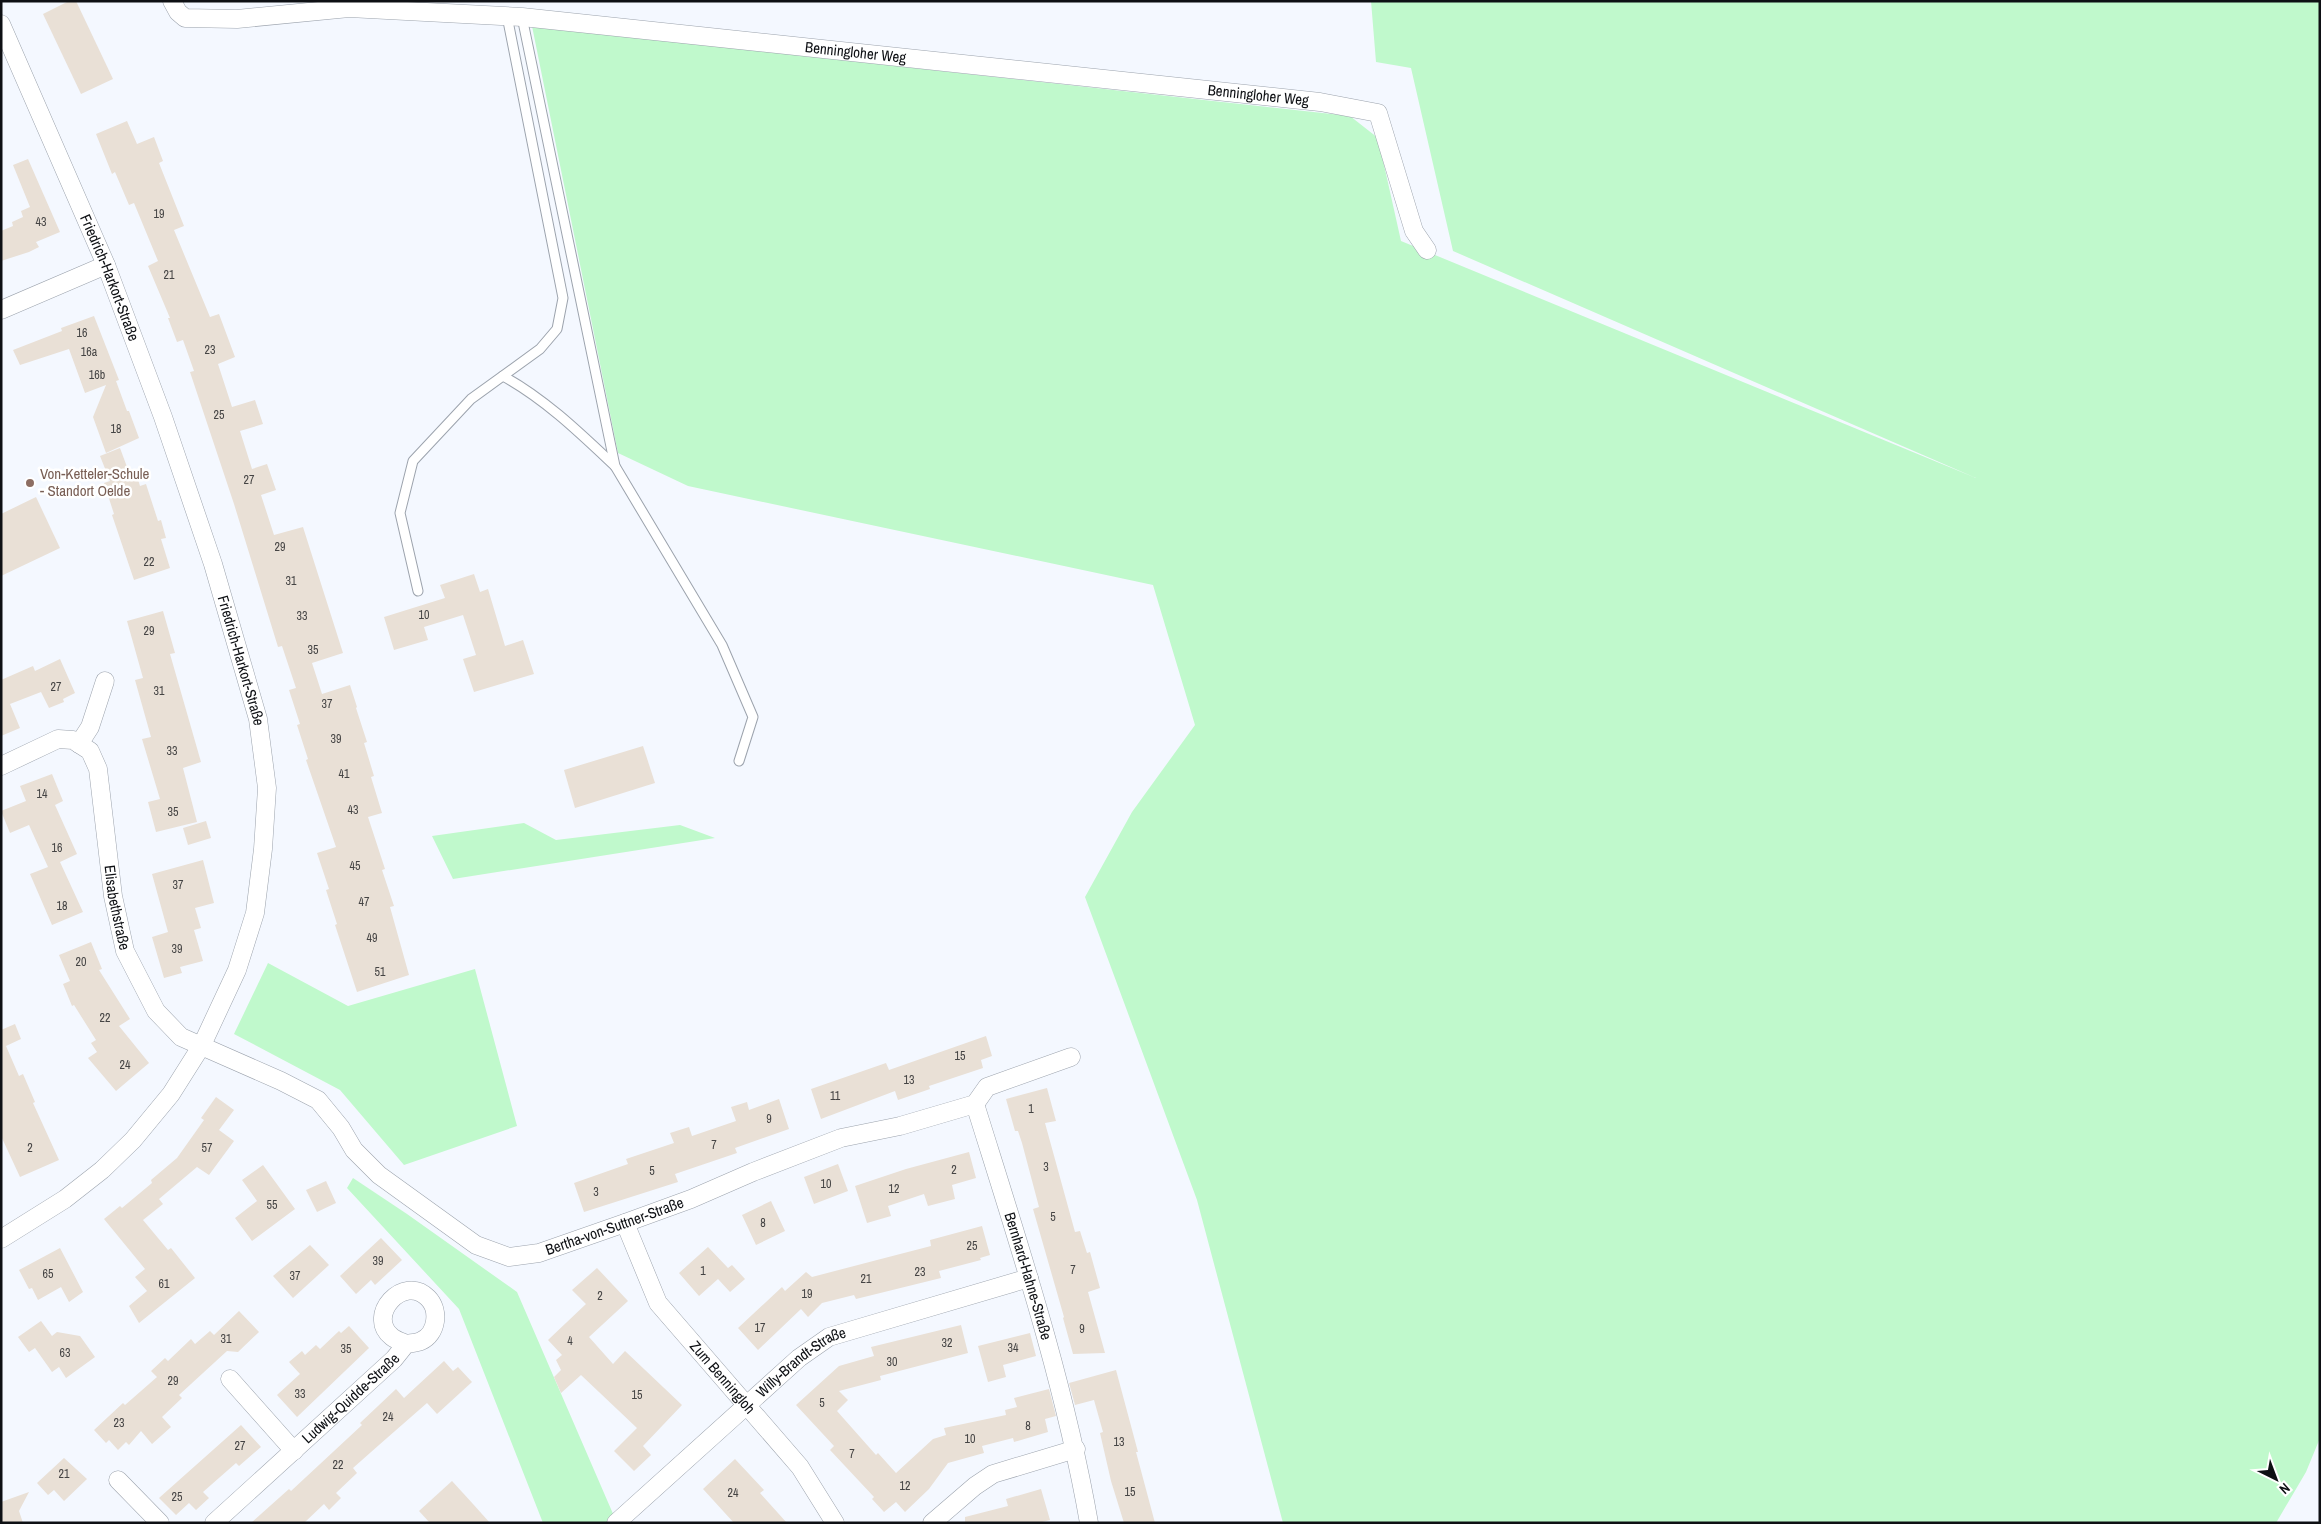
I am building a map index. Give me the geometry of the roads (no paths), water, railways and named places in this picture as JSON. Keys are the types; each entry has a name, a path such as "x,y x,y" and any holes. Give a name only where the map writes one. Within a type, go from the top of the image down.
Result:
{"street":[{"name":"Benningloher Weg","path":"172,1 178,12 185,18 237,19 349,8 514,17 1320,102 1378,113 1414,231 1427,250"},
{"name":"Friedrich-Harkort-Straße","path":"1,24 106,264 163,417 210,555 260,729 267,788 256,913 237,970 202,1045 171,1094 133,1140 108,1164 65,1199 1,1239"},
{"path":"1,310 106,264"},
{"path":"1,766 58,739 73,740 79,744 90,727 105,681"},
{"name":"Elisabethstraße","path":"79,744 90,751 98,769 113,896 125,951 156,1011 181,1037 202,1045"},
{"name":"Bertha-von-Suttner-Straße","path":"202,1045 318,1100 341,1128 354,1150 379,1175 476,1246 509,1257 539,1253 691,1200 752,1172 841,1138 900,1126 975,1104"},
{"path":"975,1104 988,1087 1071,1057"},
{"name":"Bernhard-Hahne-Straße","path":"975,1104 1029,1278 1076,1449 1089,1523"},
{"name":"Zum Benningloh","path":"625,1223 658,1303 800,1468 835,1523"},
{"name":"Willy-Brandt-Straße","path":"616,1523 799,1358 829,1337 1029,1278"},
{"name":"Ludwig-Quidde-Straße","path":"214,1523 394,1359 406,1344"},
{"name":"Ludwig-Quidde-Straße","path":"230,1380 294,1451"},
{"path":"932,1523 975,1486 993,1474 1076,1449"},
{"path":"118,1480 160,1523"}],"lane":[{"path":"418,591 400,513 413,461 471,399 540,349 557,329 563,298 514,17"},
{"path":"514,17 615,466"},
{"path":"503,376 521,386 574,426 615,466 722,645 753,717 739,761"}],"place":[{"name":"Von-Ketteler-Schule - Standort Oelde","path":"30,483"}]}
